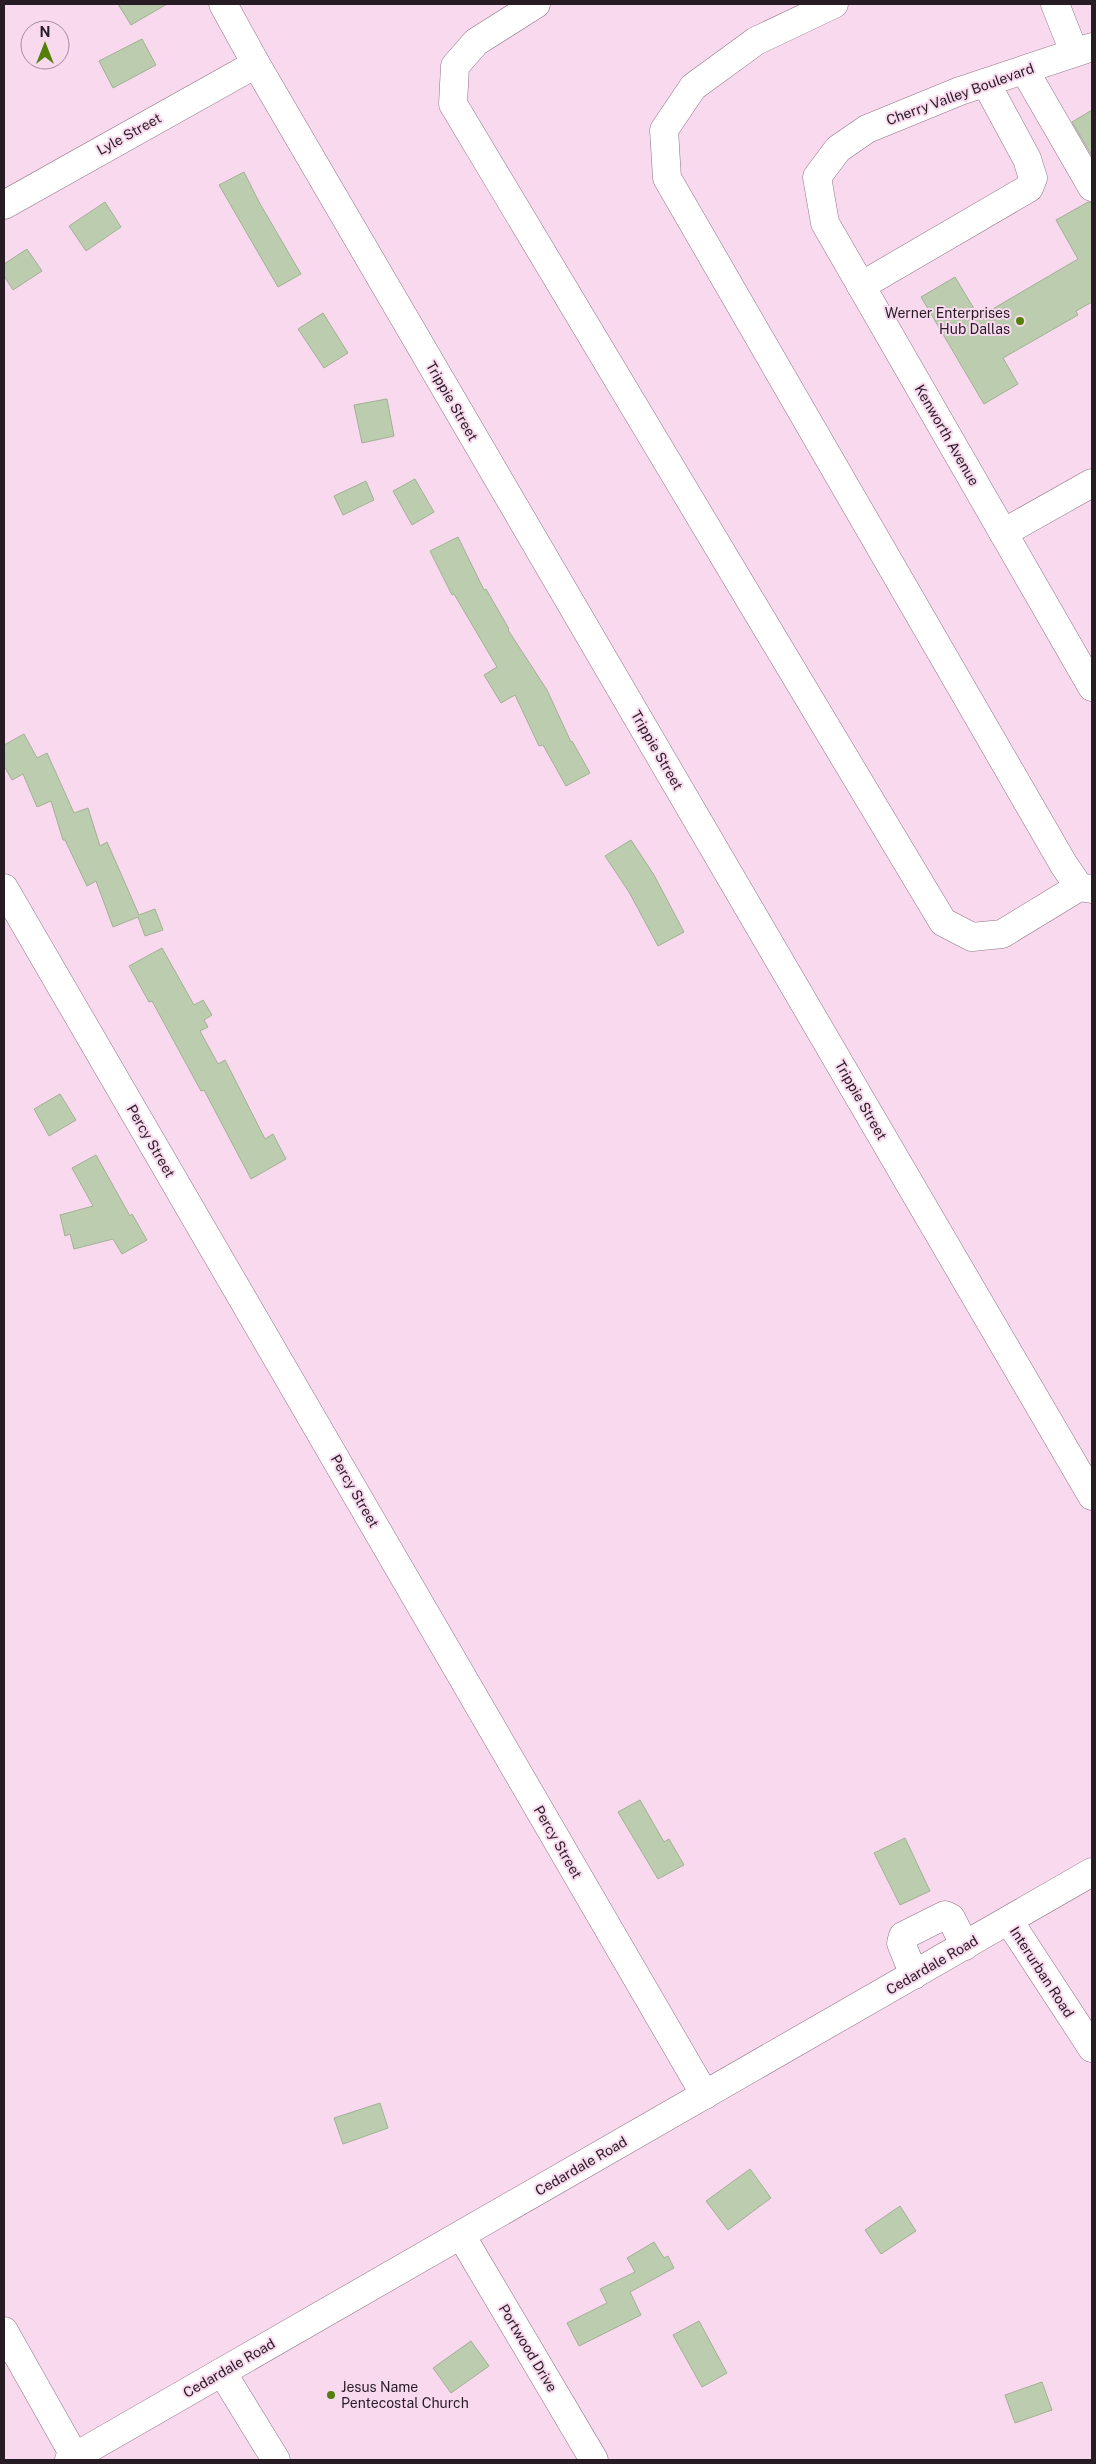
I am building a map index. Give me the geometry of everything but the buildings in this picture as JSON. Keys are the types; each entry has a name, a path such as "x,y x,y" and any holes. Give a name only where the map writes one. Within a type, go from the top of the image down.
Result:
{"street":[{"name":"Trippie Street","path":"223,4 256,64 1092,1496"},
{"path":"536,4 476,42 455,66 453,104 943,922 972,937 1002,934 1086,888 1054,848 667,178 664,130 693,87 756,41 834,4"},
{"path":"1056,4 1083,49"},
{"name":"Cherry Valley Boulevard","path":"817,177 838,149 867,129 986,83 1025,71 1083,49"},
{"name":"Lyle Street","path":"4,204 256,64"},
{"path":"1025,71 1092,187"},
{"path":"861,286 1029,188 1033,178 1027,159 986,83"},
{"name":"Kenworth Avenue","path":"817,177 825,223 1092,687"},
{"path":"1003,533 1092,483"},
{"name":"Percy Street","path":"4,888 705,2095"},
{"name":"Cedardale Road","path":"72,2458 1092,1872"},
{"path":"914,1975 901,1942 903,1936 945,1915 951,1918 965,1946"},
{"name":"Interurban Road","path":"1008,1920 1092,2048"},
{"name":"Portwood Drive","path":"461,2235 594,2460"},
{"path":"4,2331 72,2458"},
{"path":"222,2372 276,2460"}],"place":[{"name":"Werner Enterprises Hub Dallas","path":"1020,321"},
{"name":"Jesus Name Pentecostal Church","path":"331,2395"}]}
